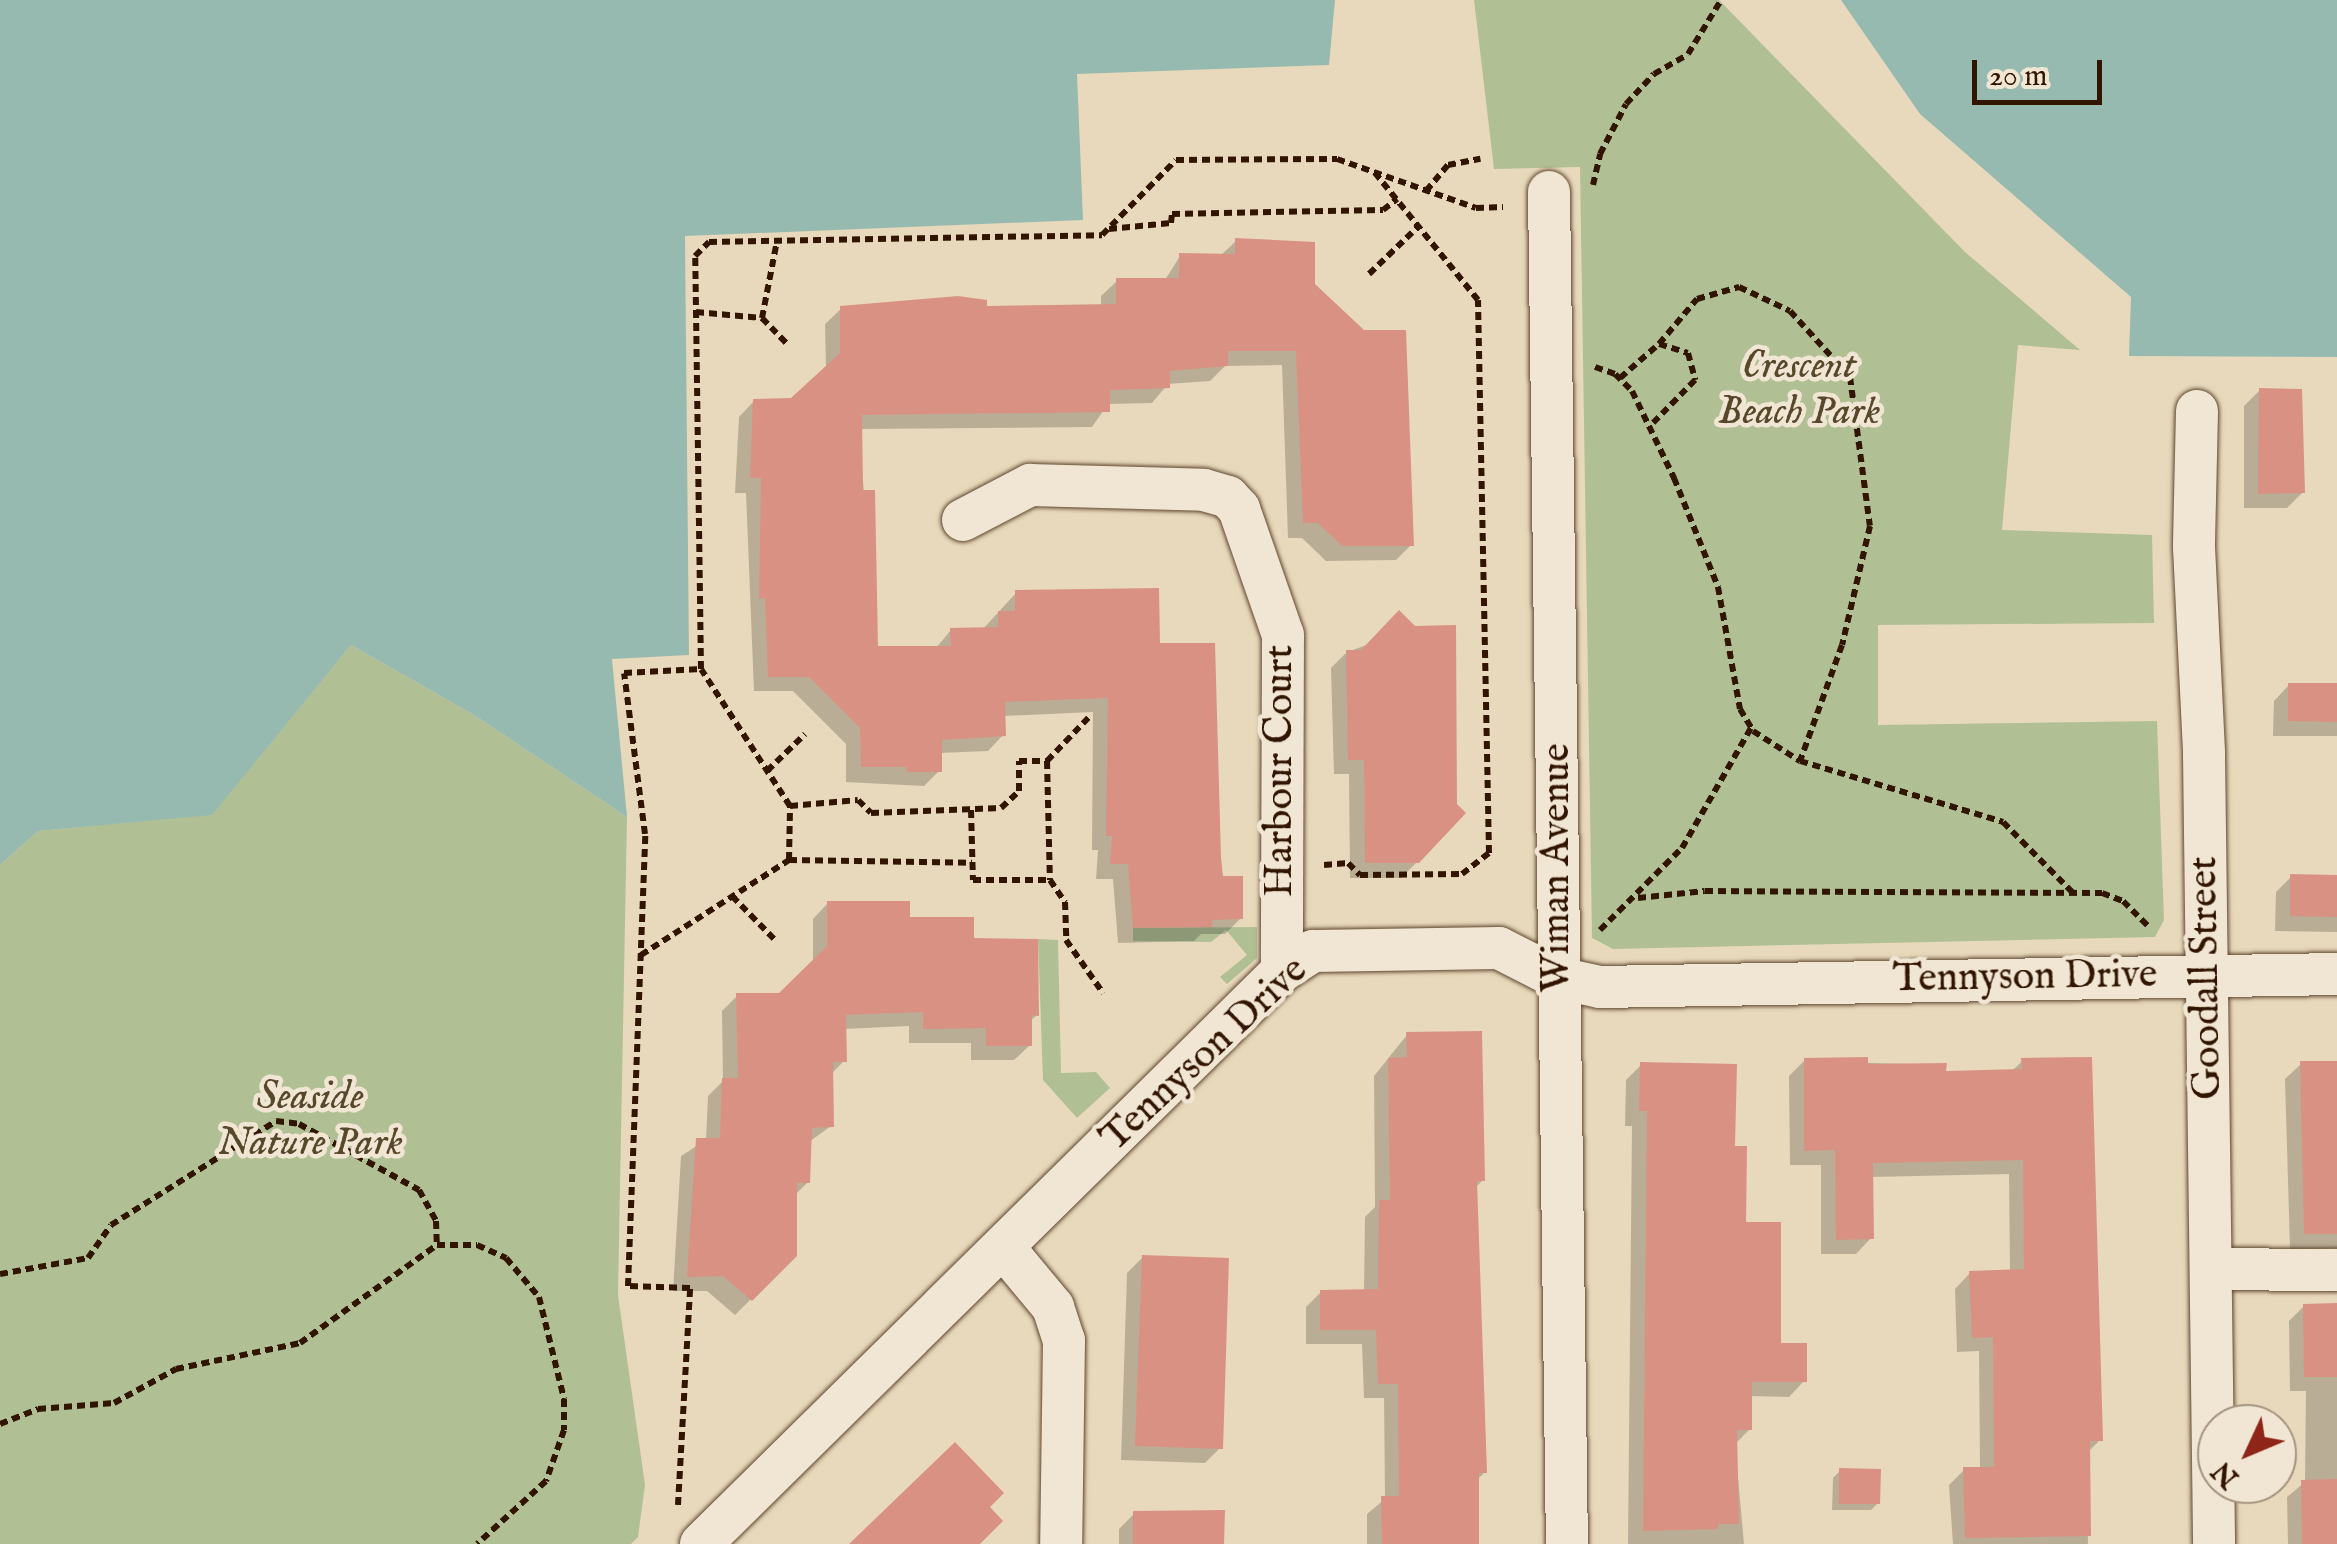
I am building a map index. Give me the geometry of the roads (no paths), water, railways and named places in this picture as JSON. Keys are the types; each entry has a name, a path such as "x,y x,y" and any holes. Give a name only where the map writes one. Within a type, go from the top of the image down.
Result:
{"street":[{"name":"Wiman Avenue","path":"1549,205 1567,1544"},
{"name":"Goodall Street","path":"2197,412 2194,548 2207,974 2214,1544"},
{"name":"Harbour Court","path":"963,520 1030,486 1204,490 1228,497 1238,509 1283,635 1282,971"},
{"name":"Tennyson Drive","path":"702,1544 1282,971 1313,951 1499,948 1558,978 1600,987 2337,974"},
{"path":"1004,1248 1053,1307 1064,1340 1060,1544"},
{"path":"2211,1269 2337,1270"}],"water":[{"path":"0,0 1335,0 1329,65 1077,74 1083,220 685,236 689,655 612,659 627,817 474,715 351,645 212,815 38,831 0,865"},
{"path":"1841,0 2337,0 2337,357 2129,356 2131,297 1920,114"}],"park label":[{"name":"Crescent Beach Park","path":"1799,390"},
{"name":"Seaside Nature Park","path":"310,1121"}]}
